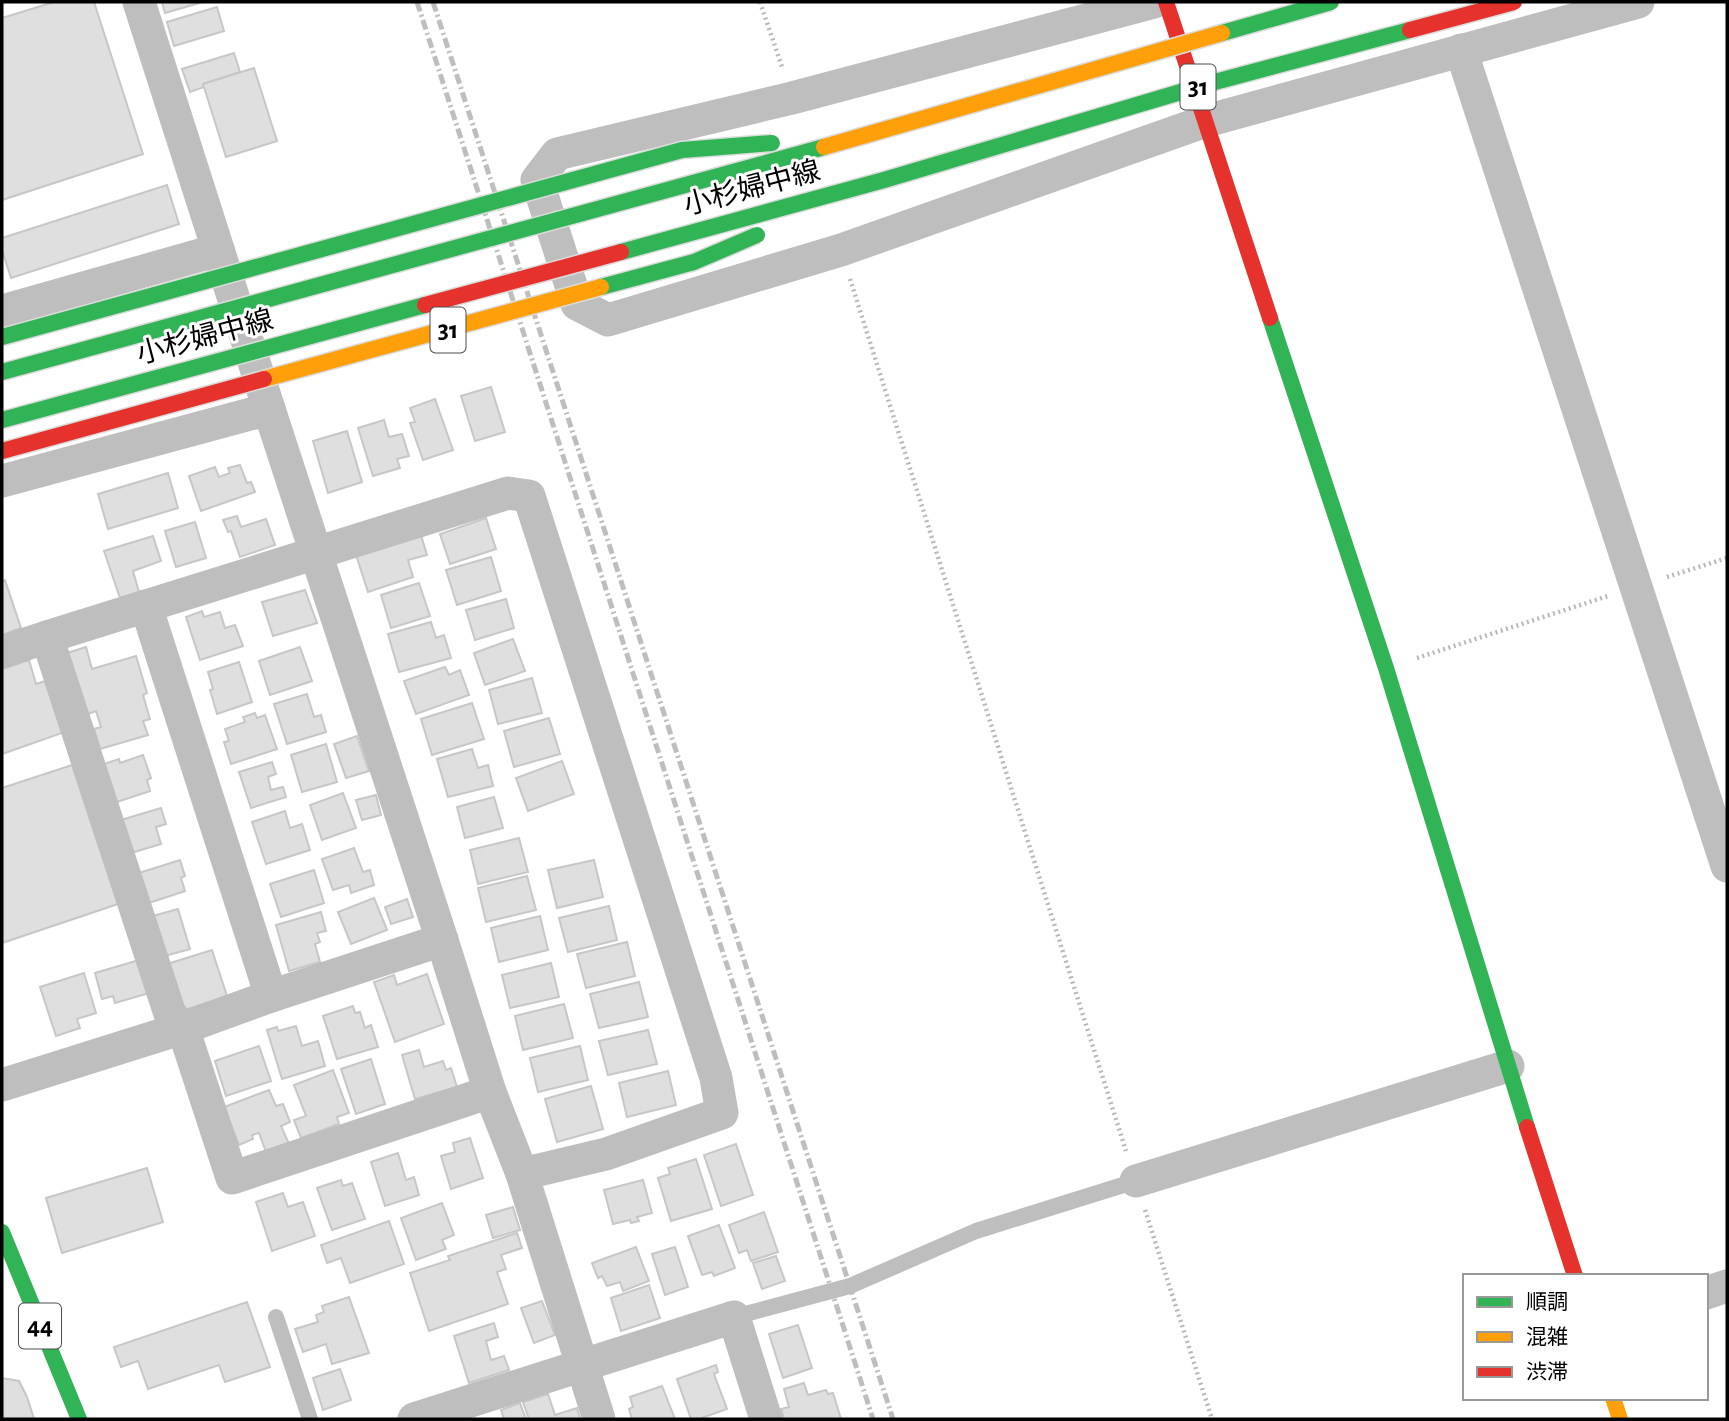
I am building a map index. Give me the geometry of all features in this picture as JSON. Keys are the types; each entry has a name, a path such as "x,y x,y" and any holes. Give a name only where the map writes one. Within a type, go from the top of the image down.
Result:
{"main road":[{"path":"1166,2 1386,668 1574,1274"},
{"name":"小杉婦中線","path":"2,372 869,135 1331,2"},
{"name":"小杉婦中線","path":"2,420 884,180 1211,83 1514,2"},
{"name":"31","path":"2,337 682,150 869,135"},
{"name":"31","path":"2,452 694,262 884,180"},
{"name":"44","path":"2,1232 79,1419"},
{"path":"1614,1400 1620,1419"}],"street":[{"path":"139,2 268,409 490,1092 522,1174 599,1419"},
{"path":"1154,2 792,98 557,154 537,180 578,304 608,320 841,250 1206,121 1638,2"},
{"path":"1461,50 1727,866"},
{"path":"2,311 218,250"},
{"path":"2,481 268,409"},
{"path":"2,652 508,493 528,496 716,1078 722,1114 606,1154 522,1174"},
{"path":"146,606 271,996"},
{"path":"47,637 170,1014 183,1028 232,1178 490,1092"},
{"path":"2,1085 183,1028 442,940"},
{"path":"1136,1181 1508,1066"},
{"path":"1708,1292 1727,1286"},
{"path":"414,1419 450,1414 582,1366 734,1317 766,1419"}],"lane":[{"path":"734,1317 850,1286 976,1231 1136,1181"},
{"path":"276,1317 310,1419"}],"path":[{"path":"760,2 792,98"},
{"path":"841,250 1212,1419"},
{"path":"1386,668 1727,558"}],"building":[{"path":"54,2 94,2 143,154 2,200 2,18"},
{"path":"162,2 203,2 165,13"},
{"path":"217,7 224,31 174,46 167,22"},
{"path":"234,53 240,72 203,84 204,87 190,92 182,69"},
{"path":"254,68 277,141 226,157 203,84"},
{"path":"167,185 179,224 11,278 2,250 2,238"},
{"path":"491,387 505,432 475,441 461,396"},
{"path":"435,399 453,450 423,460 410,423 415,422 410,408"},
{"path":"384,420 389,437 402,434 409,456 397,459 400,468 373,476 358,428"},
{"path":"347,431 362,482 328,493 313,441"},
{"path":"240,465 247,483 251,482 255,492 201,511 189,476 215,467 219,477 230,473 228,468"},
{"path":"168,473 178,508 108,529 98,494"},
{"path":"237,516 241,527 266,519 275,545 240,557 231,531 228,532 223,520"},
{"path":"486,518 496,549 450,564 440,534"},
{"path":"195,522 206,558 176,567 165,531"},
{"path":"421,535 427,555 408,560 413,577 368,592 356,555"},
{"path":"153,536 161,561 133,571 139,592 120,598 104,551"},
{"path":"491,557 501,591 457,605 446,570"},
{"path":"5,580 21,628 2,635 2,582"},
{"path":"419,583 430,616 391,628 381,595"},
{"path":"305,590 317,623 273,636 262,602"},
{"path":"506,599 514,628 475,640 466,610"},
{"path":"202,611 204,617 220,612 225,628 235,625 243,646 200,660 186,617"},
{"path":"431,622 436,638 444,635 451,658 399,672 388,634"},
{"path":"513,639 525,671 485,685 474,653"},
{"path":"86,647 92,669 136,656 147,693 143,695 150,719 143,721 148,735 100,749 94,729 101,727 96,711 88,714 64,654"},
{"path":"300,647 312,681 270,695 259,661"},
{"path":"29,660 36,684 45,681 62,733 2,754 2,669"},
{"path":"239,662 252,702 217,714 208,672"},
{"path":"445,667 449,675 460,670 469,695 416,714 404,681"},
{"path":"532,678 542,713 498,724 489,690"},
{"path":"307,694 314,717 321,715 326,732 287,744 274,704"},
{"path":"472,703 484,739 432,755 421,719"},
{"path":"255,713 257,718 265,715 277,749 231,764 224,742 229,741 225,729 245,722 243,717"},
{"path":"549,718 560,754 514,767 504,731"},
{"path":"357,736 369,771 346,778 334,744"},
{"path":"326,744 337,782 302,792 291,755"},
{"path":"472,749 478,768 488,765 493,786 448,797 437,759"},
{"path":"143,755 151,778 147,780 150,791 114,803 101,765 119,759 120,763"},
{"path":"562,761 574,794 528,811 516,778"},
{"path":"272,762 276,774 268,777 271,790 283,787 286,797 251,808 239,772"},
{"path":"72,765 118,904 2,943 2,788"},
{"path":"343,793 356,828 322,840 310,805"},
{"path":"376,795 381,815 362,820 356,800"},
{"path":"494,797 503,828 465,838 457,807"},
{"path":"161,808 166,824 156,827 161,844 131,853 121,820"},
{"path":"285,811 290,828 302,824 310,850 266,864 252,822"},
{"path":"519,838 528,872 478,884 470,850"},
{"path":"354,848 363,872 370,870 374,885 351,893 349,885 333,890 322,859"},
{"path":"180,860 185,876 181,878 185,891 146,904 136,874"},
{"path":"594,860 603,897 557,908 548,870"},
{"path":"314,870 324,903 281,917 270,884"},
{"path":"527,876 536,910 486,922 478,888"},
{"path":"374,898 387,930 351,944 338,912"},
{"path":"407,899 413,917 391,924 385,907"},
{"path":"609,906 617,940 568,952 559,918"},
{"path":"178,909 190,949 161,957 149,917"},
{"path":"321,912 326,931 317,933 320,942 315,944 320,962 289,971 276,925"},
{"path":"540,916 548,950 499,962 491,928"},
{"path":"627,942 635,976 586,988 577,954"},
{"path":"212,950 227,996 179,1012 164,965"},
{"path":"139,960 149,993 115,1003 113,996 102,999 95,973"},
{"path":"551,963 559,997 510,1008 502,975"},
{"path":"84,973 96,1013 77,1019 80,1028 56,1036 40,987"},
{"path":"427,974 444,1024 395,1042 374,982 394,975 397,985"},
{"path":"639,982 648,1017 599,1028 590,994"},
{"path":"564,1004 573,1038 523,1050 515,1016"},
{"path":"353,1006 355,1013 360,1012 365,1028 371,1025 378,1047 337,1059 323,1016"},
{"path":"296,1026 302,1046 318,1041 325,1066 282,1079 267,1030 277,1027 278,1031"},
{"path":"648,1030 657,1064 608,1075 599,1041"},
{"path":"259,1046 271,1081 226,1096 215,1061"},
{"path":"580,1046 588,1080 538,1092 530,1058"},
{"path":"419,1050 424,1067 443,1061 446,1070 451,1068 457,1087 415,1099 402,1055"},
{"path":"371,1059 385,1104 356,1114 341,1069"},
{"path":"333,1070 349,1113 337,1117 339,1124 301,1138 294,1120 306,1116 294,1085"},
{"path":"668,1071 676,1105 627,1117 619,1083"},
{"path":"591,1086 603,1129 557,1142 545,1099"},
{"path":"269,1090 276,1106 283,1104 290,1122 281,1126 289,1144 266,1152 259,1133 239,1145 224,1107"},
{"path":"470,1138 483,1178 451,1189 441,1156 455,1152 453,1143"},
{"path":"736,1144 753,1195 721,1206 704,1155"},
{"path":"398,1153 406,1180 414,1177 419,1195 385,1206 371,1162"},
{"path":"696,1159 712,1209 671,1221 658,1178 670,1174 668,1168"},
{"path":"147,1168 163,1222 62,1253 46,1198"},
{"path":"341,1180 343,1186 352,1183 365,1219 332,1230 317,1188"},
{"path":"643,1180 652,1213 637,1217 639,1221 613,1224 604,1190"},
{"path":"283,1193 288,1207 303,1202 315,1236 272,1251 256,1202"},
{"path":"442,1203 454,1235 442,1240 446,1249 416,1260 401,1218"},
{"path":"513,1207 520,1230 493,1238 486,1215"},
{"path":"764,1212 778,1252 751,1261 747,1250 739,1253 729,1225"},
{"path":"389,1221 404,1264 350,1283 341,1258 327,1263 321,1245"},
{"path":"719,1225 735,1268 714,1276 712,1272 702,1275 688,1236"},
{"path":"517,1233 522,1248 501,1255 506,1269 497,1272 508,1304 429,1331 410,1273 450,1260 448,1256"},
{"path":"636,1247 649,1281 623,1291 620,1282 607,1286 602,1276 598,1278 592,1263"},
{"path":"675,1247 688,1287 665,1295 652,1254"},
{"path":"776,1256 785,1281 762,1289 753,1263"},
{"path":"649,1285 660,1318 621,1331 611,1298"},
{"path":"349,1297 369,1353 332,1364 326,1344 303,1352 295,1329 318,1322 316,1315 324,1312 322,1306"},
{"path":"542,1301 555,1335 534,1343 521,1308"},
{"path":"247,1302 270,1367 225,1382 219,1365 148,1389 138,1361 121,1367 114,1347"},
{"path":"494,1323 498,1337 486,1341 491,1360 504,1356 509,1370 469,1383 454,1336"},
{"path":"798,1325 812,1368 783,1378 769,1334"},
{"path":"716,1365 718,1372 714,1374 727,1409 699,1419 691,1419 677,1379"},
{"path":"340,1369 351,1400 323,1410 313,1378"},
{"path":"2,1378 19,1381 34,1419 2,1419"},
{"path":"804,1383 808,1395 826,1390 828,1394 833,1393 841,1419 784,1419 781,1409 789,1407 784,1389"},
{"path":"662,1386 675,1419 632,1419 630,1397"},
{"path":"548,1394 555,1415 577,1408 580,1419 529,1419 523,1402"},
{"path":"520,1403 526,1419 504,1419 501,1410"}],"railway":[{"path":"417,2 873,1419"},
{"path":"433,2 893,1419"}],"traffic: fast":[{"path":"1222,33 1331,2"},
{"path":"621,252 884,180 1211,83 1410,30"},
{"path":"2,337 682,150 772,143"},
{"path":"2,372 824,147"},
{"path":"601,287 694,262 757,235"},
{"path":"2,420 425,305"},
{"path":"1270,318 1386,668 1527,1127"},
{"path":"2,1232 79,1419"}],"traffic: slow":[{"path":"824,147 1222,33"},
{"path":"264,379 601,287"},
{"path":"1614,1400 1620,1419"}],"traffic: jam":[{"path":"1166,2 1270,318"},
{"path":"1410,30 1514,2"},
{"path":"425,305 621,252"},
{"path":"2,451 264,379"},
{"path":"1527,1127 1574,1274"}]}
